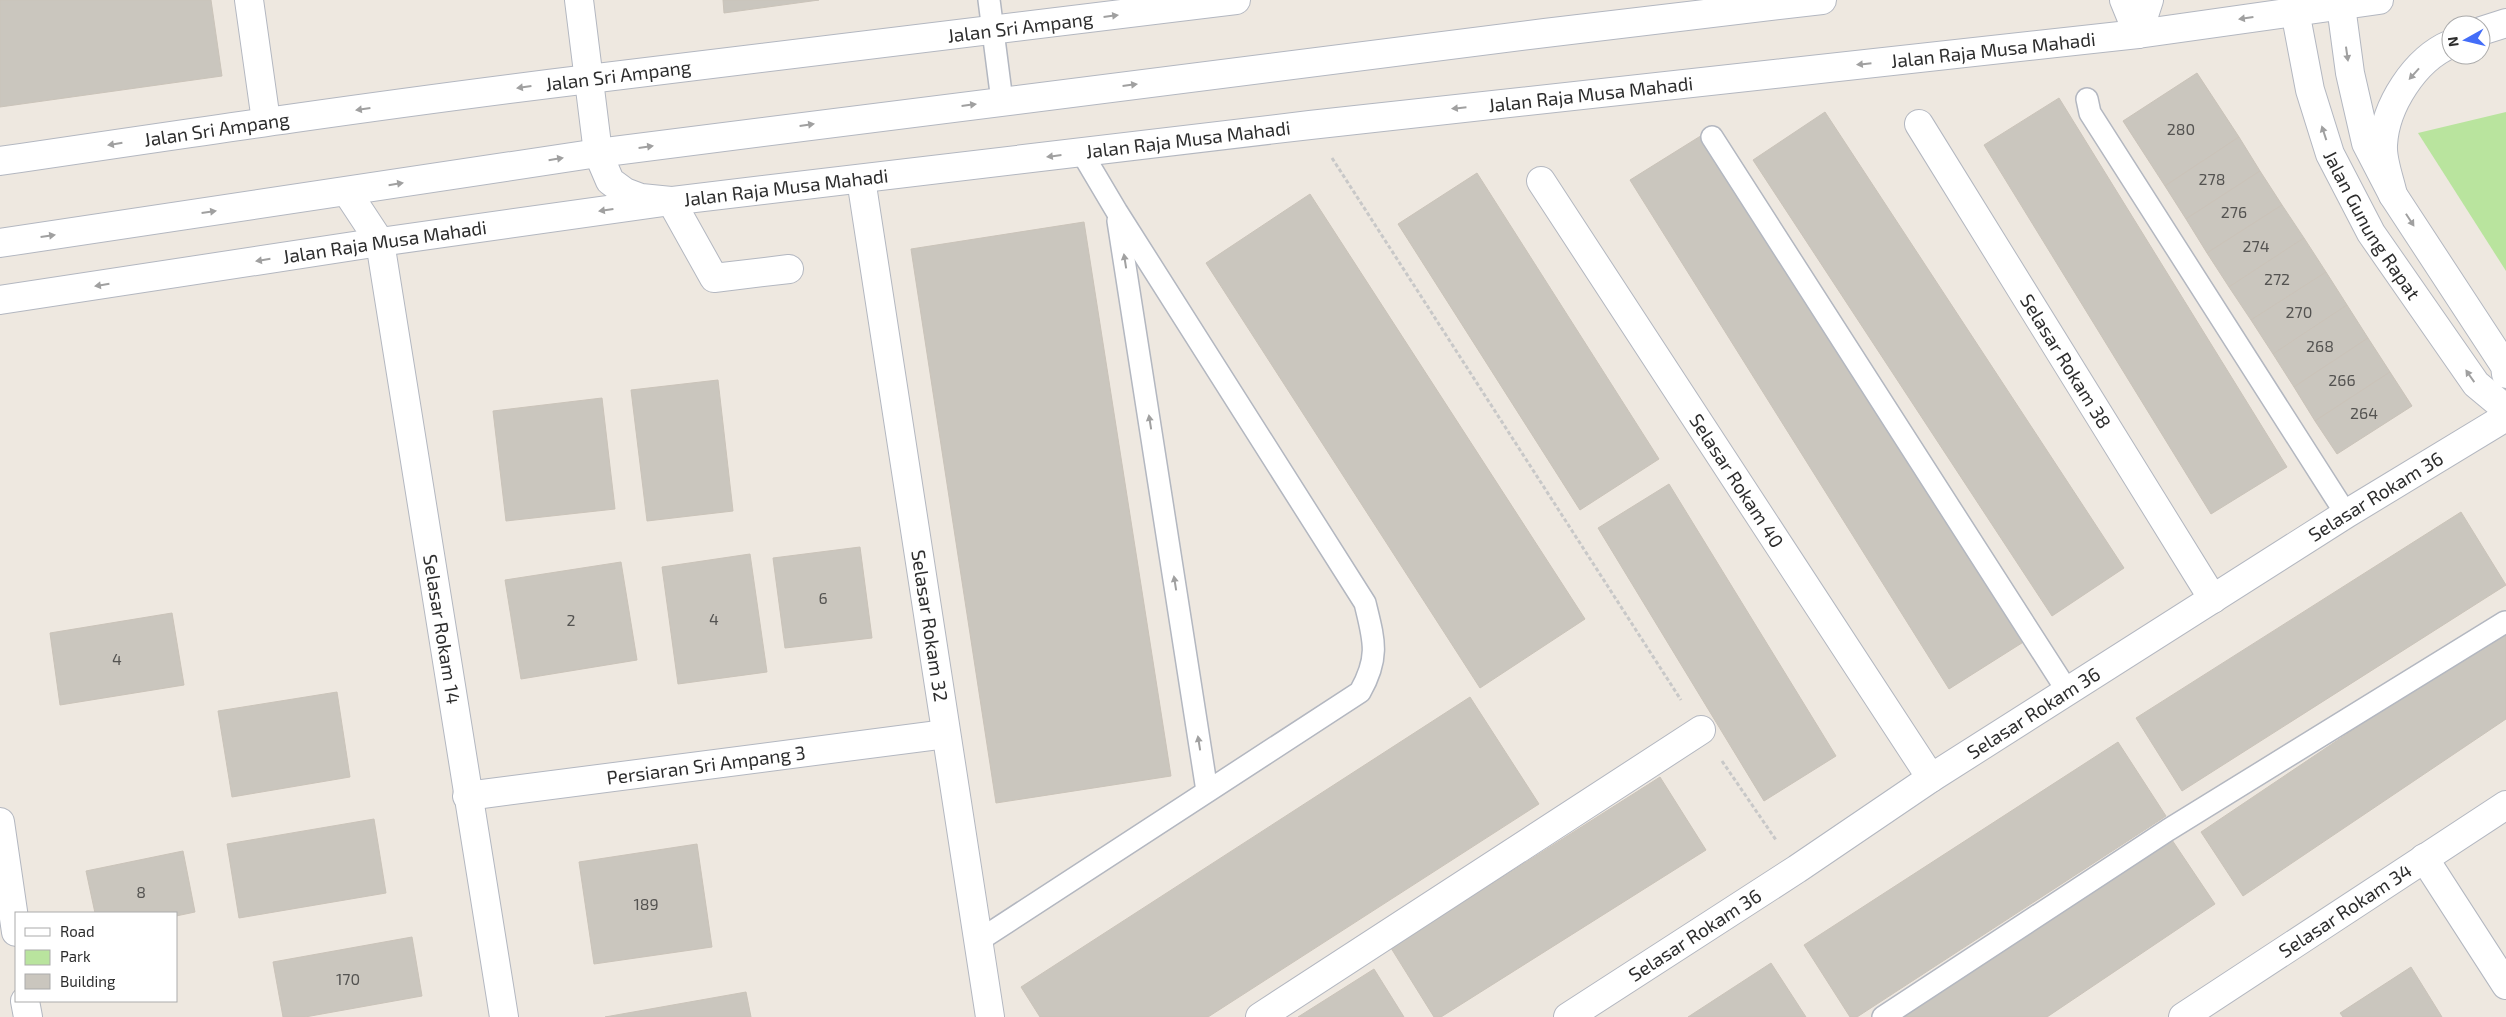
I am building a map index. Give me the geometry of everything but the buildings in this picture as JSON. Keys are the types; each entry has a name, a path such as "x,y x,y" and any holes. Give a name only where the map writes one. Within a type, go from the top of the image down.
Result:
{"street":[{"path":"249,0 266,121"},
{"path":"579,0 598,153 610,181 625,192 641,198 671,201 714,278 790,269"},
{"name":"Jalan Sri Ampang","path":"0,161 266,121 590,79 993,32 1236,0"},
{"path":"0,243 598,153 1822,0"},
{"path":"2124,0 2138,34"},
{"path":"2138,34 2149,0"},
{"name":"Jalan Raja Musa Mahadi","path":"0,300 380,242 671,201 1310,125 2138,34 2299,6 2379,0"},
{"name":"Jalan Gunung Rapat","path":"2338,3 2350,73 2366,143 2393,195 2505,366 2506,374"},
{"name":"Jalan Gunung Rapat","path":"2299,6 2310,90 2330,154 2371,233 2476,384 2506,409"},
{"path":"2491,28 2506,23"},
{"path":"2393,195 2382,147 2387,117 2408,81 2435,51 2441,48"},
{"name":"Selasar Rokam 38","path":"1919,124 2213,599"},
{"name":"Selasar Rokam 32","path":"861,179 990,1017"},
{"name":"Selasar Rokam 40","path":"1541,181 1932,778"},
{"path":"347,192 380,242"},
{"name":"Selasar Rokam 14","path":"380,242 467,796 504,1017"},
{"name":"Selasar Rokam 36","path":"1568,1017 1797,869 1932,778 2346,514 2506,417"},
{"path":"1260,1017 1701,730"},
{"name":"Persiaran Sri Ampang 3","path":"467,796 946,734"},
{"name":"Selasar Rokam 34","path":"2183,1017 2506,805"},
{"path":"0,822 15,925"},
{"path":"2424,858 2506,984"},
{"path":"25,1002 28,1017"}],"lane":[{"path":"989,0 1002,101"},
{"path":"2087,99 2090,113 2346,514"},
{"path":"1712,137 2068,692"},
{"path":"978,941 1360,692 1371,672 1374,652 1365,602 1117,212 1082,153"},
{"path":"1117,212 1207,791"},
{"path":"1883,1017 2168,830 2505,622"}],"path":[{"path":"1310,125 1701,730 1797,869"}],"green space":[{"path":"2506,112 2506,271 2418,133"}]}
